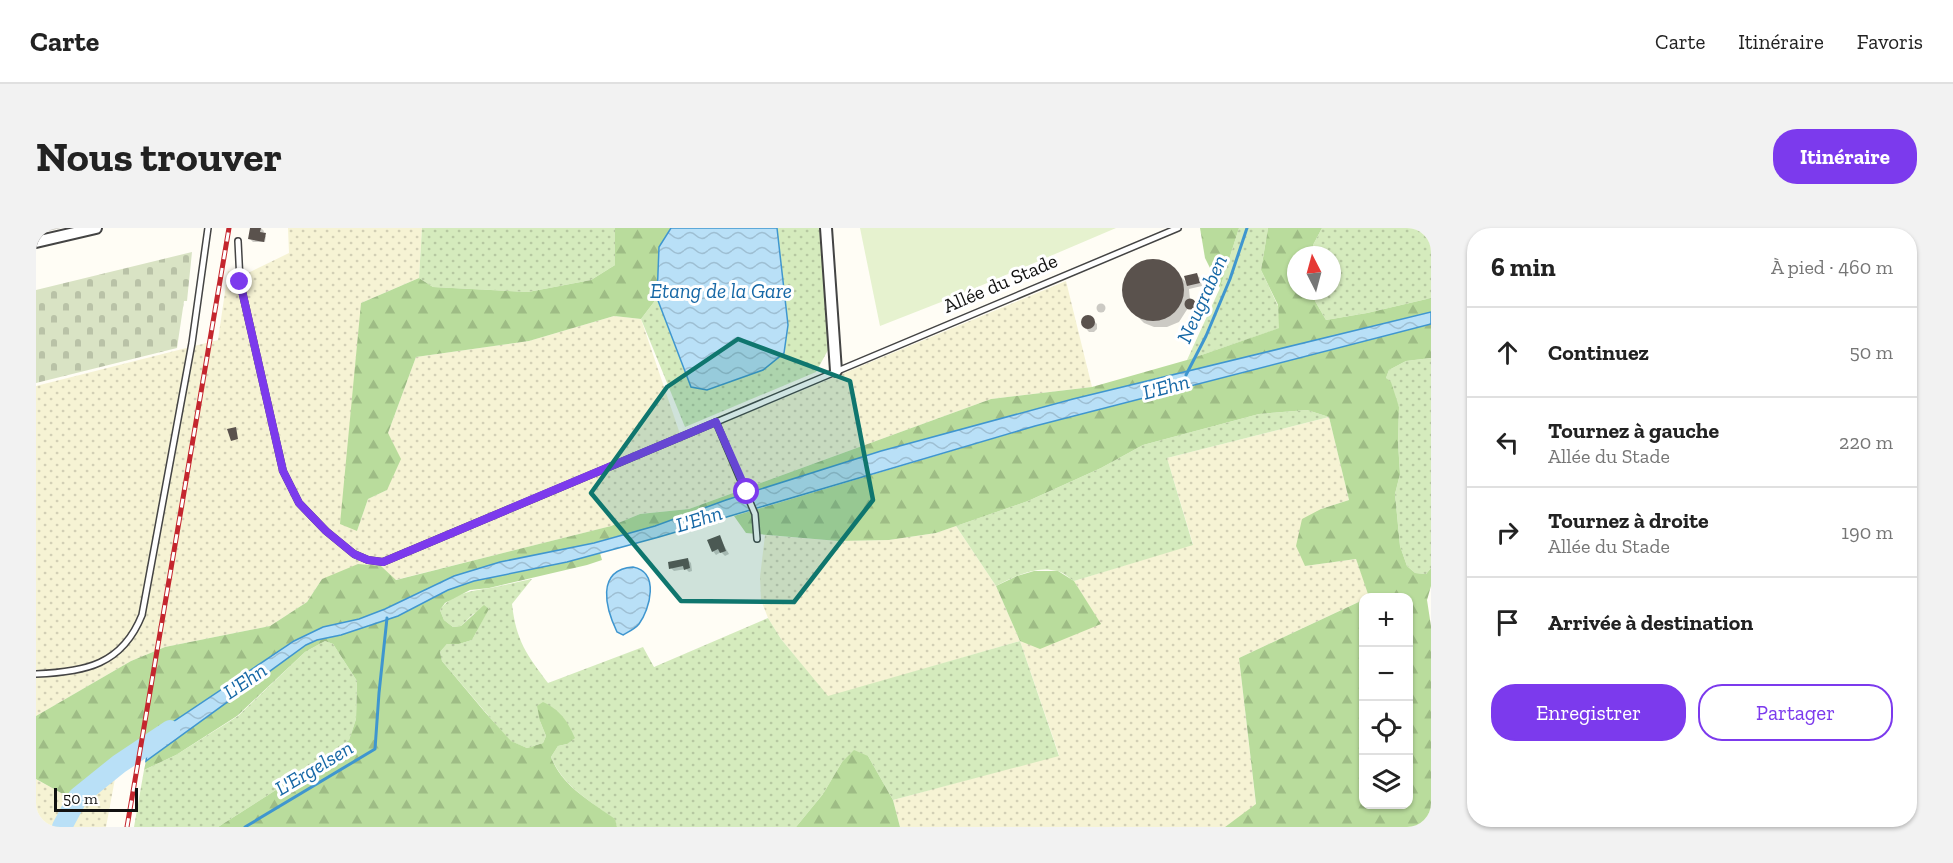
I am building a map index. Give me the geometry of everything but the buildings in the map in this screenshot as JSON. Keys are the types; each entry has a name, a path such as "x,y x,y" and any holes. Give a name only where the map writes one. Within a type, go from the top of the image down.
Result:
{"street":[{"path":"36,242 96,228"},
{"path":"826,228 836,370"}],"lane":[{"path":"36,674 77,671 98,663 123,646 134,632 142,615 192,343 208,228"},
{"name":"Allée du Stade","path":"238,241 240,282 283,471 299,503 326,531 354,554 368,560 383,562 1178,228"},
{"path":"716,422 755,514 757,539"}],"highlighted area":[{"path":"738,339 850,381 873,500 794,602 681,601 591,493 667,387"}],"shaded area":[{"path":"288,228 422,228 419,278 361,303 357,531 368,499 387,490 388,433 416,357 529,341 614,316 641,319 682,440 1066,281 1092,387 991,399 689,509 640,514 611,526 395,580 381,566 322,579 307,602 270,626 165,647 131,661 36,716 36,386 218,340 228,271 246,274 289,253"},
{"path":"1329,417 1349,500 1321,509 1305,566 1356,559 1369,593 1359,593 1359,602 1239,658 1256,805 1225,827 900,827 893,800 1059,755 1020,641 1100,624 1074,581 1193,544 1167,458"},
{"path":"956,526 996,586 1020,641 828,697 781,639 768,618 761,600 760,577 765,535 838,541 889,540 936,533"},
{"path":"117,768 106,827 36,827 36,779 79,803"}],"green space":[{"path":"422,228 617,228 615,265 591,280 528,292 433,287 419,278"},
{"path":"615,228 671,228 659,247 657,298 641,319 614,316 529,341 416,357 388,433 401,459 387,490 368,499 357,531 340,524 361,303 419,278 433,287 528,292 591,280 615,265"},
{"path":"777,228 821,228 828,312 828,350 816,372 685,427 641,319 657,298 691,387 784,353 788,325"},
{"path":"860,228 1116,228 880,326"},
{"path":"1200,228 1239,228 1220,288 1205,258"},
{"path":"1239,228 1268,228 1261,270 1278,306 1280,328 1187,360 1220,288"},
{"path":"1268,228 1322,228 1313,246 1287,246 1287,300 1315,300 1326,320 1431,298 1431,312 1073,399 881,451 727,500 655,526 594,543 500,562 454,576 385,609 359,619 323,627 294,641 149,738 79,803 36,779 36,716 131,661 165,647 270,626 307,602 322,579 358,564 381,566 396,580 611,526 640,514 689,509 991,399 1092,387 1187,360 1279,328 1278,305 1261,270"},
{"path":"1322,228 1431,228 1431,298 1326,320 1315,300 1341,300 1341,246 1313,245"},
{"path":"192,252 187,301 184,301 177,348 36,383 36,290"},
{"path":"1431,324 1431,358 1406,361 1389,370 1386,378 1391,382 1399,407 1400,474 1395,494 1400,546 1407,566 1415,573 1426,574 1431,568 1431,586 1427,600 1431,626 1431,827 1225,827 1256,804 1239,658 1359,602 1359,809 1413,809 1413,593 1368,593 1356,559 1305,566 1296,546 1302,519 1321,509 1349,500 1329,417 1307,410 1259,414 1143,445 1101,468 1028,501 936,533 889,540 838,541 746,533 734,516 1035,426"},
{"path":"1431,358 1431,568 1426,574 1415,573 1407,566 1400,546 1395,494 1400,474 1399,407 1386,378 1389,370 1406,361"},
{"path":"1307,410 1329,417 1167,458 1193,545 1074,581 1059,572 1041,570 1025,573 996,586 956,526 1028,501 1101,468 1143,445 1259,414"},
{"path":"600,553 602,560 587,565 489,588 470,590 445,603 440,610 444,620 453,627 461,626 484,605 489,609 472,640 459,644 447,644 440,652 442,661 511,741 527,748 543,743 546,736 537,706 543,702 558,712 575,738 567,744 558,746 551,757 556,767 569,785 615,819 617,827 218,827 318,763 349,740 356,719 357,681 333,644 325,641 305,652 237,716 176,755 144,770 146,761 306,645 398,616 448,590 474,581"},
{"path":"1034,571 1058,571 1074,581 1101,624 1040,649 1020,641 996,586"},
{"path":"532,579 512,604 514,617 524,647 548,683 643,647 654,667 768,618 781,639 828,696 1020,641 1059,756 893,800 868,756 842,762 823,794 796,827 617,827 614,819 570,785 556,767 551,757 558,746 567,744 540,721 546,736 543,743 527,748 510,741 442,661 440,652 447,644 459,644 472,640 489,608 473,614 461,626 453,627 444,620 440,610 445,604 456,596 469,592"},
{"path":"325,641 333,644 357,681 356,719 349,740 318,763 218,827 134,827 144,770 176,755 238,716 305,652"},
{"path":"854,750 868,756 893,800 900,827 796,827 823,794 842,762"}],"water":[{"name":"Etang de la Gare","path":"671,228 777,228 788,325 784,353 763,370 707,390 691,387 657,298 659,247"},
{"path":"1431,312 1431,324 1035,426 659,537 567,562 474,581 448,590 398,616 306,645 146,761 149,738 294,641 323,627 359,619 385,609 454,576 500,562 594,543 655,526 726,500 881,451 1073,399"},
{"path":"633,567 641,570 647,576 650,583 649,601 639,624 623,635 617,632 610,613 607,602 608,583 613,575"}],"waterway":[{"name":"Neugraben","path":"1186,375 1206,336 1230,279 1247,228"},
{"name":"L'Ergelsen","path":"245,827 375,749 387,618"},
{"name":"L'Ehn","path":"62,827 78,797 119,764 170,730"}],"railway":[{"path":"127,827 229,228"}],"route":[{"path":"240,282 283,471 299,503 326,531 354,554 368,560 383,562 716,422 747,492"}]}
